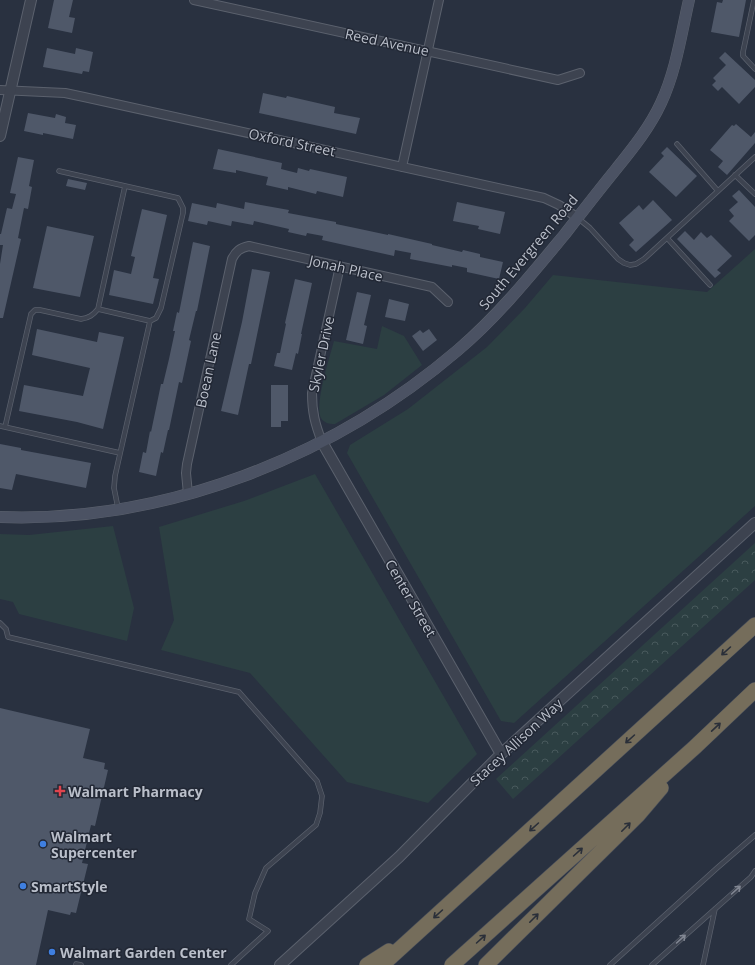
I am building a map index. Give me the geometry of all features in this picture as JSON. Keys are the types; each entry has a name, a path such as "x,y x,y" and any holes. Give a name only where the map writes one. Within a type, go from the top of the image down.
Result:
{"highway":[{"path":"382,965 755,625"},
{"path":"452,965 695,747 755,690"},
{"path":"486,965 638,815 695,747"},
{"path":"367,965 416,933"}],"main road":[{"name":"South Evergreen Road","path":"0,517 56,516 118,508 188,494 268,466 322,442 389,402 421,380 459,349 492,318 519,289 578,218 642,136 660,106 675,63 689,0"}],"street":[{"path":"0,136 5,91 31,0"},
{"name":"Reed Avenue","path":"194,0 558,80 580,73"},
{"path":"402,167 439,0"},
{"name":"Oxford Street","path":"5,91 65,93 544,198 559,205 578,218"},
{"name":"Jonah Place","path":"239,249 249,246 432,287 448,302"},
{"name":"Boean Lane","path":"188,494 186,473 187,464 232,259 239,249"},
{"name":"Skyler Drive","path":"322,442 316,427 312,409 312,393 340,266"},
{"name":"Center Street","path":"322,442 501,754"},
{"name":"Stacey Allison Way","path":"280,965 399,857 501,754 755,523"}],"lane":[{"path":"754,0 743,56 755,69"},
{"path":"677,144 718,191"},
{"path":"578,218 590,228 618,259 630,265 636,264 644,259 755,157"},
{"path":"59,171 178,198 183,208 162,308 156,318 150,321 98,309"},
{"path":"735,175 755,194"},
{"path":"6,427 31,314 35,310 40,310 86,319 93,315 98,309 125,186"},
{"path":"667,238 710,285"},
{"path":"118,508 114,488 115,476 150,321"},
{"path":"0,426 120,453"},
{"path":"0,623 6,629 8,637 239,692 317,781 322,796 320,813 316,825 266,868 255,893 249,919 268,931 231,965"},
{"path":"610,965 755,835"},
{"path":"652,965 716,909 751,877 755,871"},
{"path":"703,965 716,909"}],"green space":[{"path":"755,249 755,506 514,723 501,721 347,453 350,445 408,409 487,347 525,308 553,275 707,292"},
{"path":"382,326 404,336 422,365 384,395 335,424 325,422 322,420 319,412 321,392 334,341 377,349"},
{"path":"315,474 477,754 428,803 347,782 250,673 161,650 174,620 159,527 244,501"},
{"path":"113,526 134,608 127,641 19,614 13,602 0,599 0,534 29,535"},
{"path":"755,543 755,580 513,799 496,779"}],"building":[{"path":"54,0 73,0 69,17 75,18 72,33 48,28"},
{"path":"723,0 746,0 739,37 711,32 717,2 722,3"},
{"path":"47,48 75,54 76,48 93,52 89,72 83,71 82,74 43,67"},
{"path":"725,52 755,80 755,87 739,104 722,87 718,91 712,85 716,81 713,78 726,65 719,58"},
{"path":"263,93 286,98 287,96 335,107 334,113 360,118 356,134 259,113"},
{"path":"28,113 55,118 56,114 66,117 65,123 76,125 73,139 24,131"},
{"path":"736,124 751,137 755,132 755,143 727,175 718,167 723,161 710,150 732,125 734,126"},
{"path":"667,147 697,176 676,197 649,172 664,156 661,153"},
{"path":"218,149 282,163 281,169 297,173 298,168 347,177 343,197 317,191 316,194 288,187 288,190 266,185 268,177 236,170 236,173 213,169"},
{"path":"18,157 34,160 29,186 32,187 28,209 24,208 18,238 21,239 3,318 0,318 0,264 3,245 0,245 0,234 7,208 12,209 16,194 10,193"},
{"path":"68,179 87,183 85,190 66,186"},
{"path":"739,190 755,207 755,235 749,241 729,221 734,216 729,210 738,202 732,196"},
{"path":"653,200 672,220 636,252 629,245 634,240 619,223 639,205 643,210"},
{"path":"245,202 289,210 288,213 336,222 336,224 388,234 462,252 463,250 480,254 480,257 503,262 499,279 467,272 467,268 452,265 452,267 410,259 411,253 395,250 394,256 322,240 323,236 307,233 306,236 288,232 289,229 254,221 253,225 232,221 231,226 208,221 207,225 188,221 192,203 216,208 217,203 244,209"},
{"path":"457,202 505,212 500,234 478,229 479,226 453,221"},
{"path":"142,209 167,215 153,278 159,279 153,304 109,295 114,270 131,274 135,257 131,256"},
{"path":"47,226 94,236 80,297 33,288"},
{"path":"685,231 694,240 701,232 707,238 711,235 732,256 717,270 721,273 715,278 677,239"},
{"path":"193,242 210,246 197,311 189,340 191,341 182,383 179,382 169,430 163,453 161,452 156,476 139,472 143,452 146,453 161,384 163,384 169,359 175,331 173,331 177,312 179,313"},
{"path":"252,269 270,272 251,364 249,364 238,415 221,411 242,322"},
{"path":"295,279 312,283 298,354 296,353 292,370 274,366 277,353 280,353"},
{"path":"357,292 371,295 364,325 367,326 363,344 346,340"},
{"path":"389,299 409,304 405,321 385,317"},
{"path":"37,329 97,342 99,332 124,337 103,429 77,422 19,411 24,385 83,396 90,368 32,355"},
{"path":"429,329 437,340 423,351 412,336 420,330 423,333"},
{"path":"271,385 288,385 288,421 281,421 281,427 271,427"},
{"path":"0,444 21,448 21,450 91,463 86,488 16,474 12,490 0,488"},
{"name":"Walmart Supercenter","path":"0,708 90,729 83,758 105,763 104,769 108,770 95,826 91,825 82,863 88,864 76,913 71,912 70,915 48,910 36,965 0,965"}],"place":[{"name":"Walmart Pharmacy","path":"60,791"},
{"name":"Walmart Supercenter","path":"43,844"},
{"name":"SmartStyle","path":"23,886"},
{"name":"Walmart Garden Center","path":"52,952"}]}
